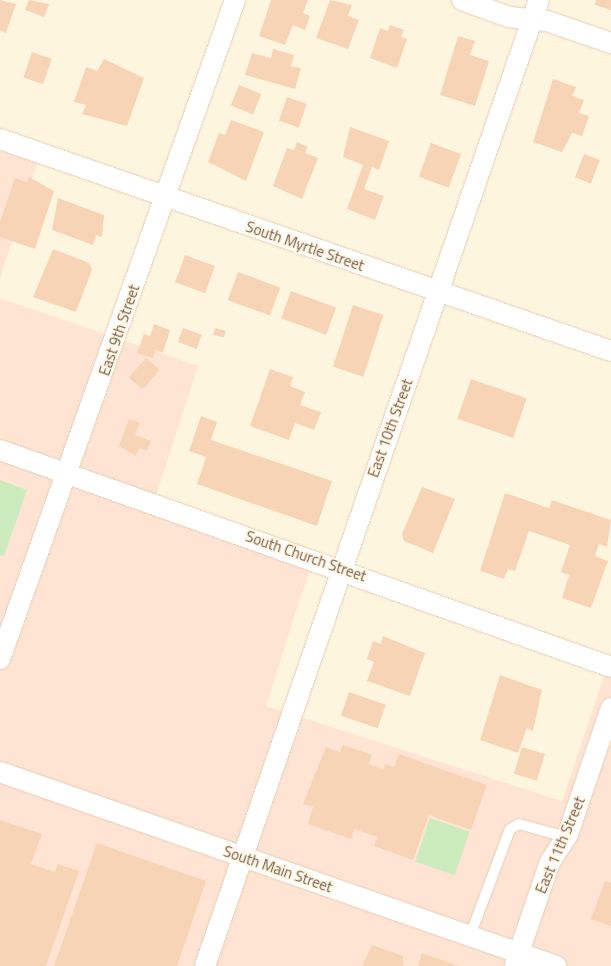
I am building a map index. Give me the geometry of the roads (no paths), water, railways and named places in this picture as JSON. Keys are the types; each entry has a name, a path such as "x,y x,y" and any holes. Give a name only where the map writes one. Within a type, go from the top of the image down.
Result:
{"street":[{"name":"East 9th Street","path":"0,658 68,475 164,197 235,0"},
{"path":"462,0 509,17 532,20 611,43"},
{"name":"East 10th Street","path":"205,966 244,857 341,568 439,292 539,0"},
{"name":"South Myrtle Street","path":"0,140 611,351"},
{"name":"South Church Street","path":"0,450 341,568 611,667"},
{"name":"East 11th Street","path":"516,959 550,862 566,837 611,708"},
{"name":"South Main Street","path":"0,772 470,936 516,959 556,966"}],"lane":[{"path":"470,936 510,829 519,824 566,837"}]}
